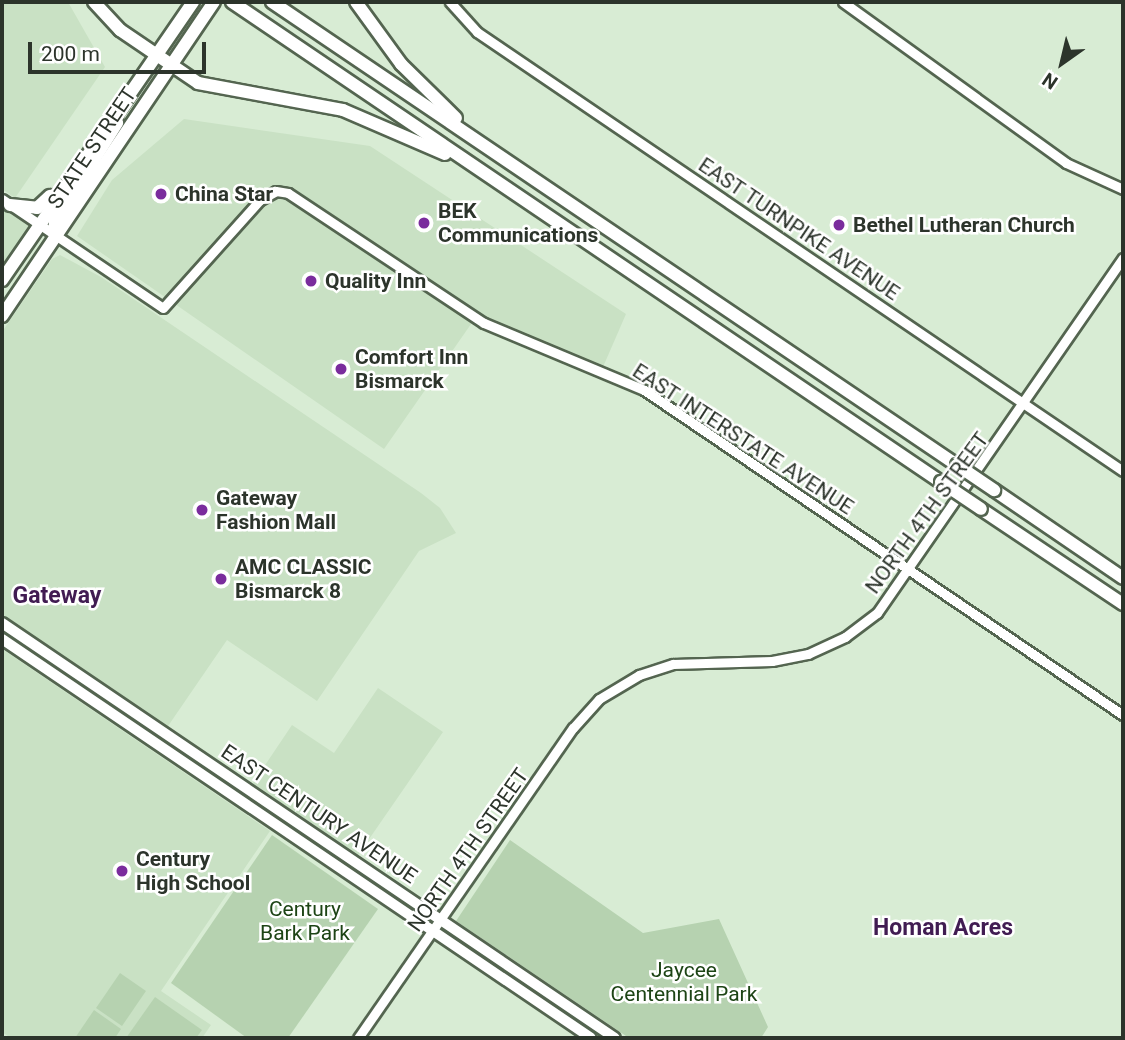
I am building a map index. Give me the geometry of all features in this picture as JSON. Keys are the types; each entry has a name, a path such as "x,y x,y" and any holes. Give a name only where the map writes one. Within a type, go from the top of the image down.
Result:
{"highway":[{"path":"94,2 112,24 198,83"},
{"path":"232,2 1123,604"},
{"path":"272,2 1123,578"},
{"path":"356,2 391,53 438,103 606,227"},
{"path":"170,66 173,44 202,4"},
{"name":"STATE STREET","path":"2,286 4,277 155,56 202,4"},
{"name":"STATE STREET","path":"2,316 182,49 202,4"},
{"path":"71,212 85,202 163,88 177,80 318,104 379,122 467,166 555,220"},
{"path":"6,202 44,205 102,122 130,93"},
{"path":"55,236 55,222 106,145 130,93"},
{"path":"2,304 41,244 39,225"}],"main road":[{"name":"EAST CENTURY AVENUE","path":"2,623 615,1038"},
{"name":"EAST CENTURY AVENUE","path":"2,639 591,1038"}],"street":[{"name":"EAST TURNPIKE AVENUE","path":"450,2 457,13 477,32 1123,471"},
{"path":"843,2 1066,163 1123,189"},
{"name":"EAST INTERSTATE AVENUE","path":"6,202 163,308 260,200 270,192 288,193 484,323 644,390 1123,715"},
{"name":"NORTH 4TH STREET","path":"358,1038 573,728 606,694 673,664 772,661 818,650 869,620 911,571 1123,258"}],"shaded area":[{"path":"2,2 68,2 105,67 15,198 2,189"},
{"path":"184,119 370,146 626,314 603,367 478,314 384,449 77,236 112,180"},
{"path":"2,205 31,225 2,267"},
{"path":"60,255 101,277 421,493 440,508 456,533 419,551 317,701 227,640 166,729 2,617 2,332 52,259"},
{"name":"Century High School","path":"2,649 270,831 161,991 211,1025 202,1038 11,1038 2,1032"},
{"path":"378,688 443,732 356,858 251,786 292,725 334,753"}],"green space":[{"name":"Century Bark Park","path":"272,835 378,909 288,1038 247,1038 171,983"},
{"name":"Jaycee Centennial Park","path":"510,840 643,933 719,919 768,1027 761,1038 629,1038 456,921"},
{"path":"120,973 146,991 122,1026 96,1008"},
{"path":"155,997 202,1030 196,1038 126,1038"},
{"path":"94,1010 121,1029 115,1038 75,1038"}],"place":[{"name":"China Star","path":"161,194"},
{"name":"BEK Communications","path":"424,223"},
{"name":"Bethel Lutheran Church","path":"839,225"},
{"name":"Quality Inn","path":"311,281"},
{"name":"Comfort Inn Bismarck","path":"341,369"},
{"name":"Gateway Fashion Mall","path":"202,510"},
{"name":"AMC CLASSIC Bismarck 8","path":"221,579"},
{"name":"Century High School","path":"122,871"}],"district":[{"name":"Gateway","path":"57,596"},
{"name":"Homan Acres","path":"943,928"}]}
